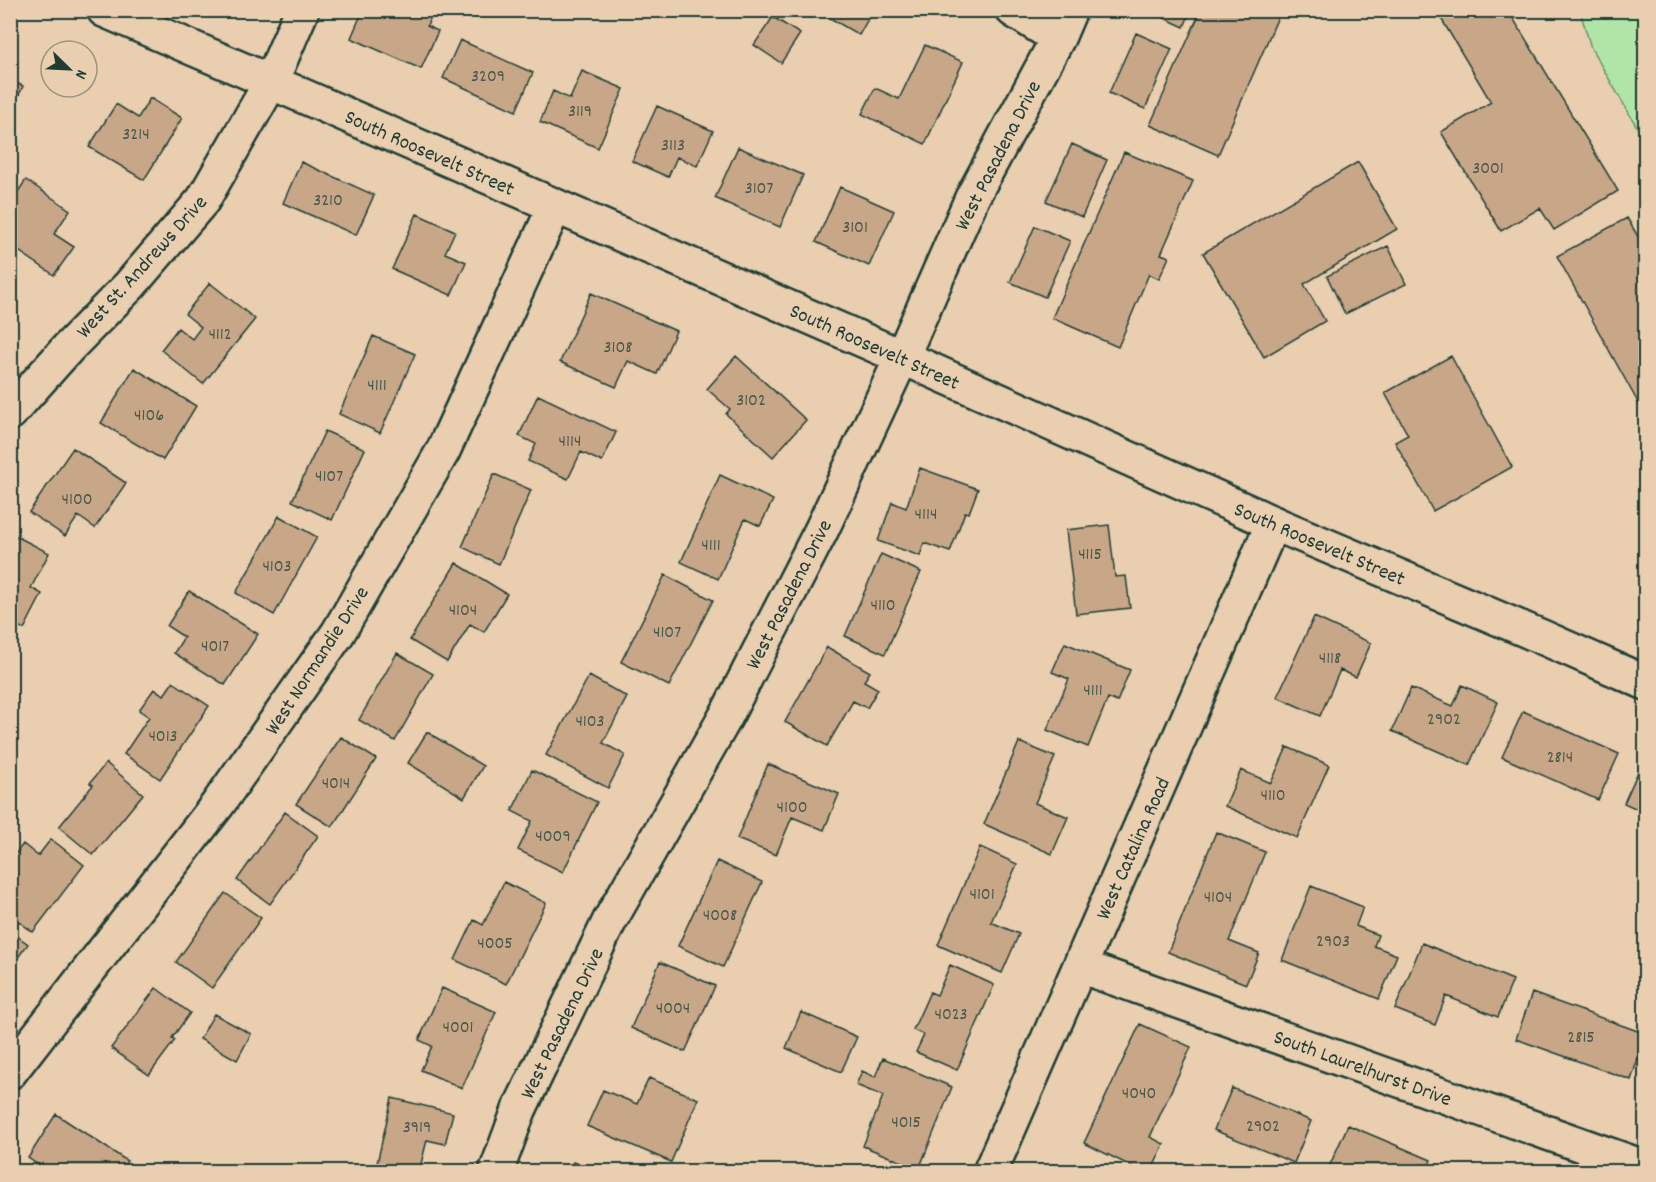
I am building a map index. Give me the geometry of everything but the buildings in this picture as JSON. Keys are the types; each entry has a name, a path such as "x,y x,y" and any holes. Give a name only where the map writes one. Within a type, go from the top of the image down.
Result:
{"street":[{"name":"South Roosevelt Street","path":"104,10 902,357 1273,523 1646,683"},
{"name":"West St. Andrews Drive","path":"10,413 68,348 130,285 203,200 271,82 302,10"},
{"path":"1013,10 1064,24"},
{"name":"West Pasadena Drive","path":"496,1172 519,1110 609,922 726,716 822,529 902,357 972,198 1064,24"},
{"name":"West Normandie Drive","path":"10,1072 218,804 338,633 443,451 555,207"},
{"name":"West Catalina Road","path":"990,1172 1273,523"},
{"name":"South Laurelhurst Drive","path":"1080,966 1646,1168"}],"green space":[{"path":"1580,11 1645,11 1645,141 1591,48"}]}
